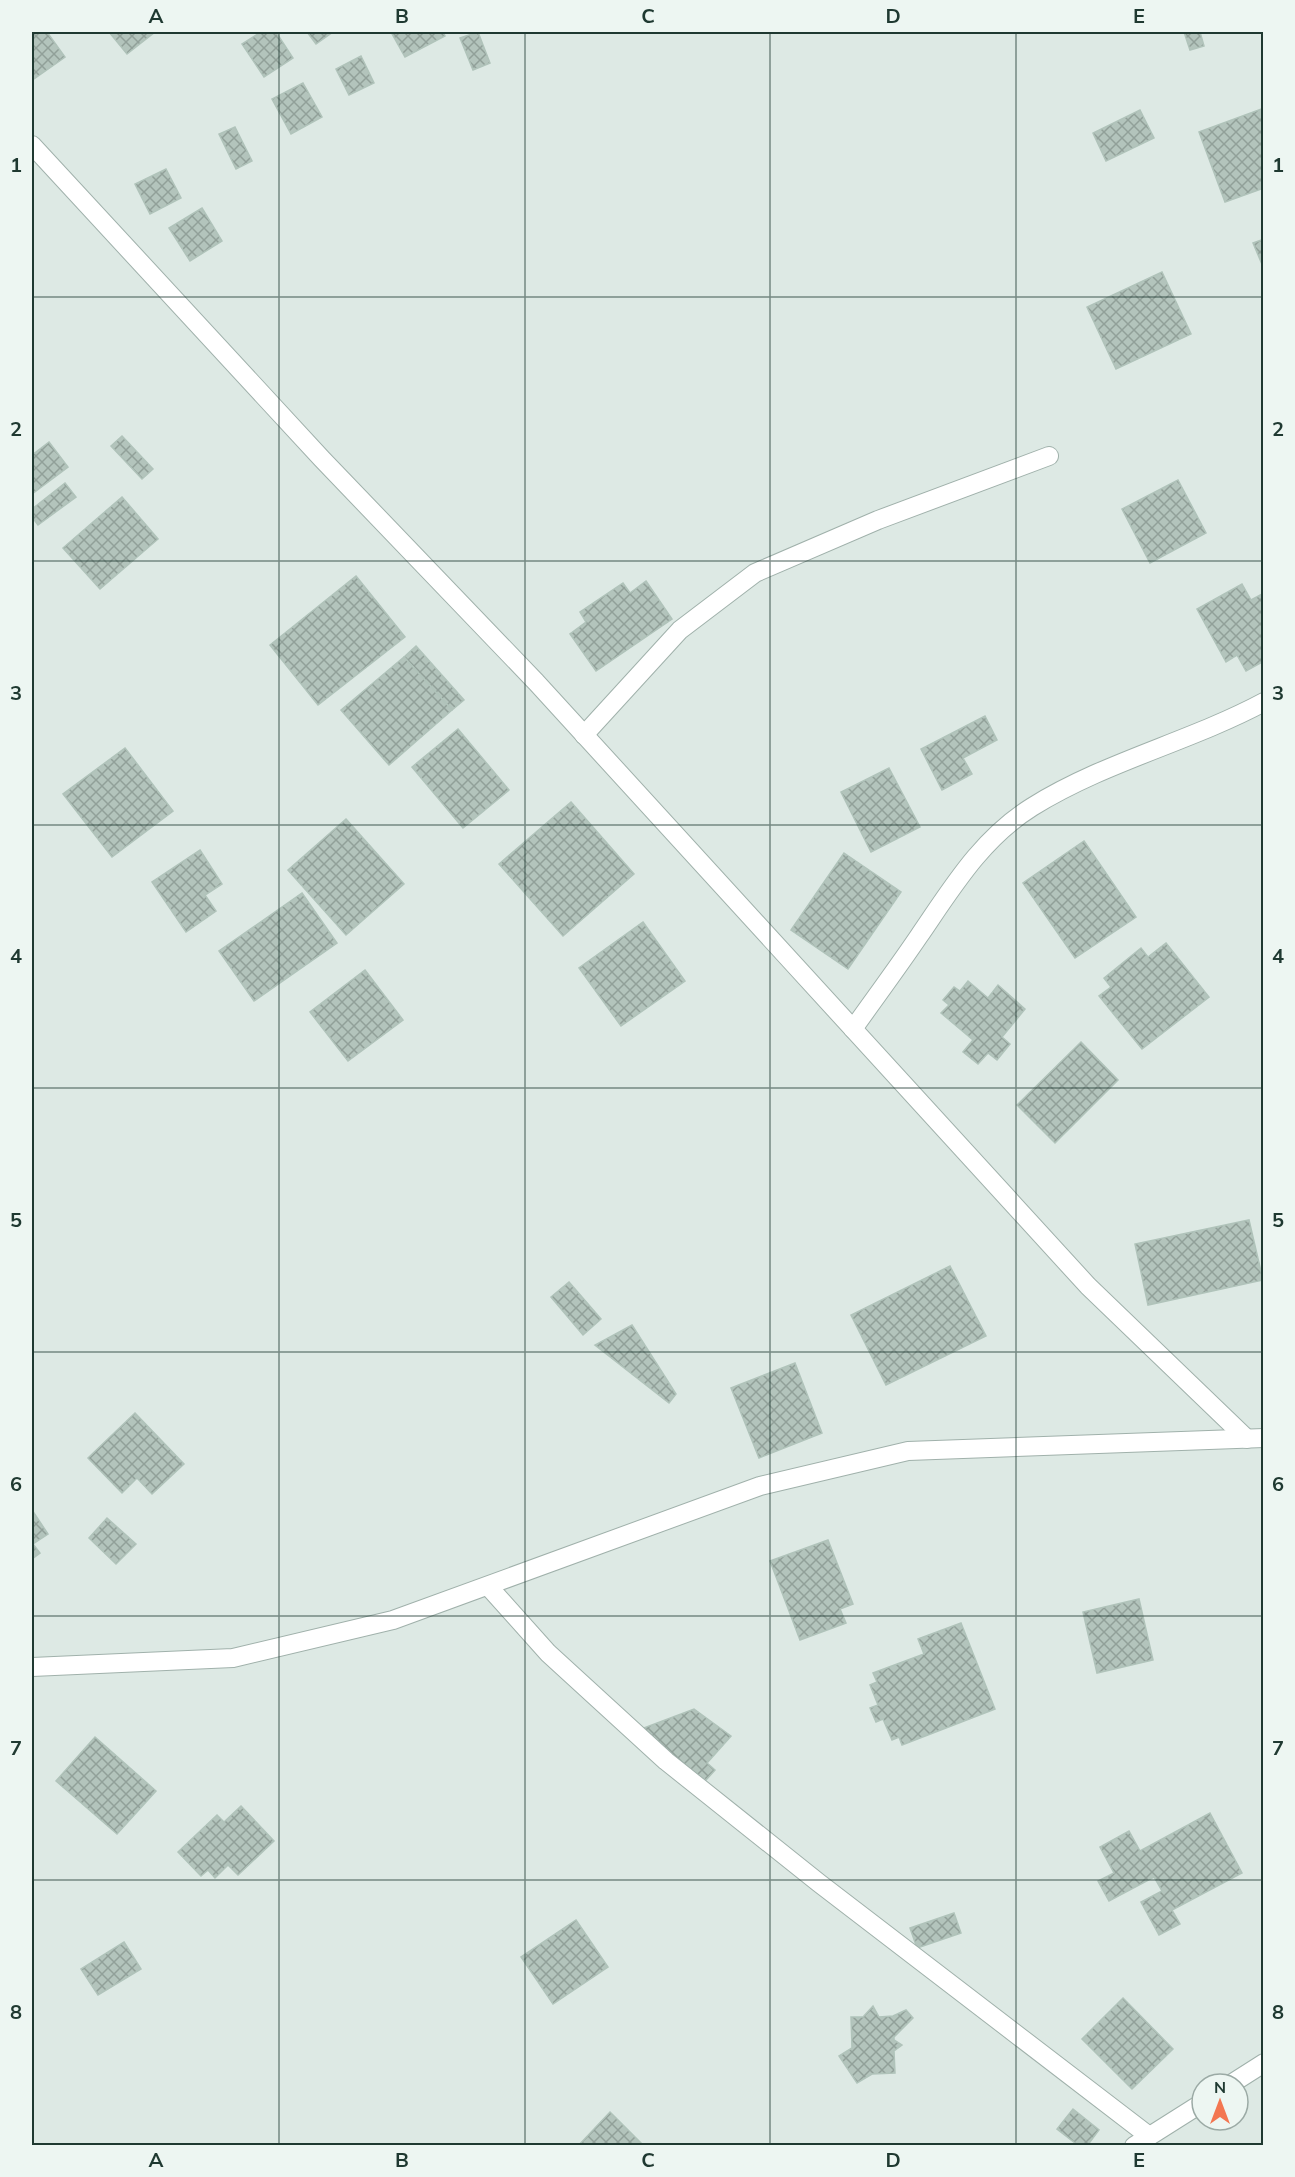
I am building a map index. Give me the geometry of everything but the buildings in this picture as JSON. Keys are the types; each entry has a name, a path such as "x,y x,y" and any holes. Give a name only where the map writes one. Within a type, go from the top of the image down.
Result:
{"street":[{"path":"32,145 314,450 584,735 1088,1286 1255,1438"},
{"path":"584,735 680,630 755,573 878,520 1049,456"},
{"path":"853,1029 968,864 994,837 1032,807 1095,775 1224,723 1263,702"},
{"path":"32,1667 233,1658 393,1620 760,1486 908,1451 1255,1438"},
{"path":"489,1586 548,1653 666,1761 1142,2141 1190,2111"},
{"path":"1249,2072 1263,2063"}]}
